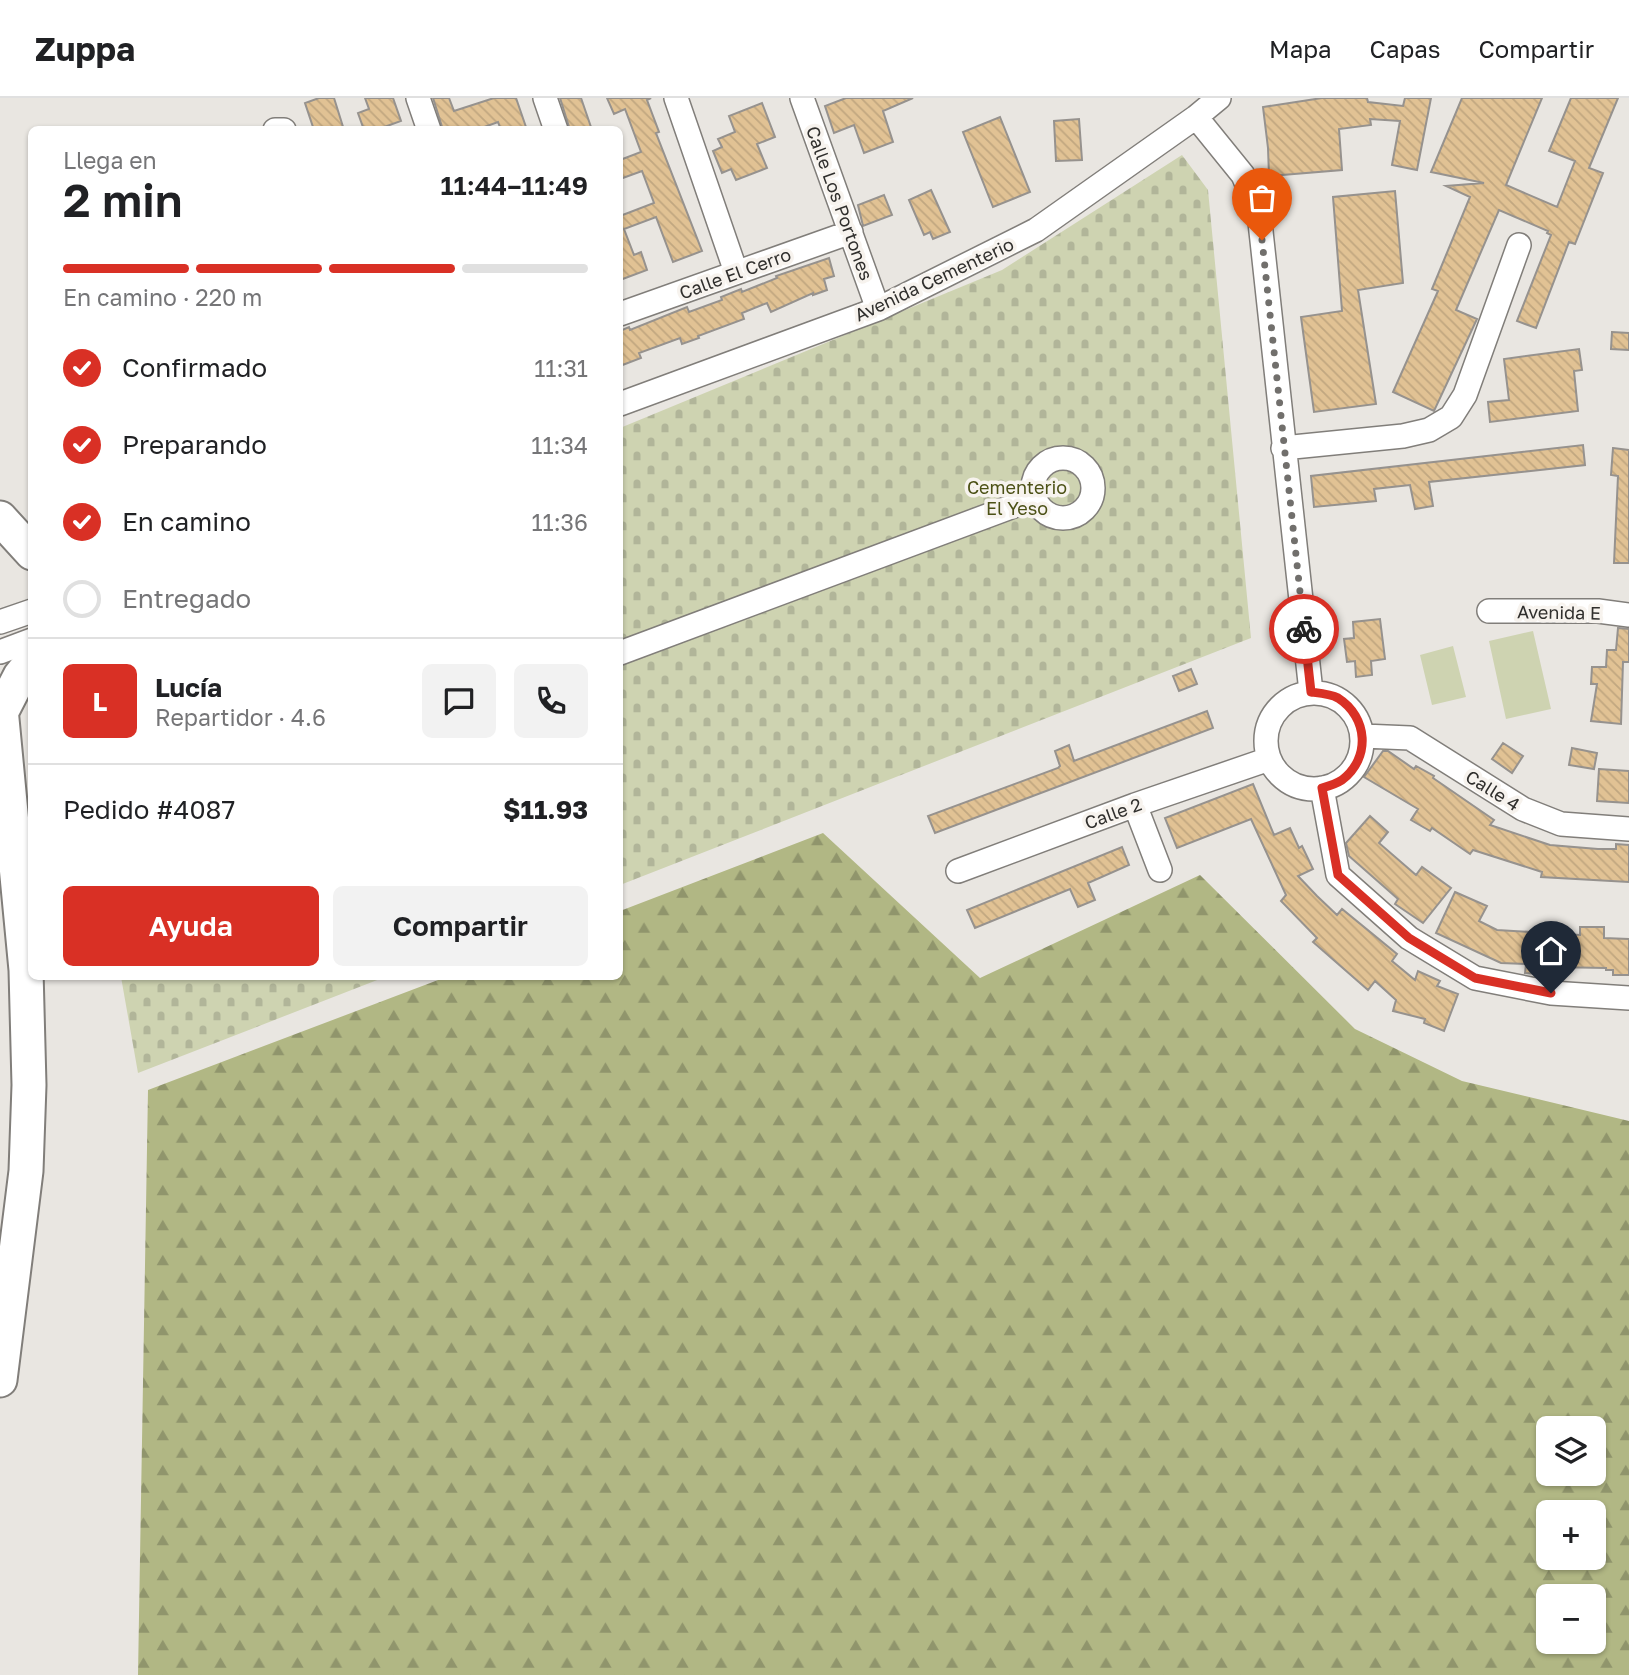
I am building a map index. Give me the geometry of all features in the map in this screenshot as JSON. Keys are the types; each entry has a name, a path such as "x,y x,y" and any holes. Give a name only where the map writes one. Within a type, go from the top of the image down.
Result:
{"highway":[{"path":"0,518 28,549"},
{"path":"0,1380 26,1171 29,1086 26,970 1,704 28,665"}],"street":[{"path":"418,98 428,126"},
{"path":"545,98 555,126"},
{"path":"676,98 736,272"},
{"name":"Avenida Cementerio","path":"623,403 878,309 1036,230 1219,98"},
{"name":"Calle Los Portones","path":"805,99 878,309"},
{"path":"1196,117 1243,175 1259,214 1311,692"},
{"name":"Calle El Cerro","path":"623,311 851,232"},
{"path":"1283,448 1402,436 1429,430 1451,417 1465,395 1519,245"},
{"path":"623,652 1035,498"},
{"name":"Avenida E","path":"1489,611 1598,611 1629,615"},
{"path":"0,622 28,612"},
{"path":"0,652 28,642"},
{"path":"1311,692 1336,696 1355,713 1363,736 1361,754 1353,770 1339,782 1322,788 1306,788 1290,783 1278,773 1269,759 1266,741 1269,723 1279,707 1293,697 1311,692"},
{"name":"Calle 4","path":"1363,736 1410,738 1523,810 1561,824 1629,829"},
{"name":"Calle 2","path":"958,871 1135,805 1269,759"},
{"path":"1322,788 1338,875 1409,938 1475,978 1551,993 1629,998"},
{"path":"1135,805 1160,870"}],"green space":[{"name":"Cementerio El Yeso","path":"1182,155 1208,190 1251,638 623,884 623,427 1002,270"},
{"path":"1533,631 1551,709 1506,719 1489,641"},
{"path":"1453,646 1466,697 1432,705 1420,655"},
{"path":"823,833 980,978 1200,875 1355,1029 1462,1081 1629,1121 1629,1675 138,1675 148,1090 438,980 623,980 623,910"},
{"path":"122,980 377,980 138,1073"}],"building":[{"path":"319,98 334,98 343,126 313,126 305,103"},
{"path":"365,98 393,98 401,121 387,126 363,126 358,113 369,109"},
{"path":"433,98 449,98 454,111 494,98 516,98 526,126 500,126 498,122 487,126 442,126"},
{"path":"560,98 581,98 591,126 569,126"},
{"path":"607,98 651,98 647,100 659,132 656,133 702,251 673,262 656,217 624,229 634,255 641,252 647,270 623,279 623,215 654,203 642,171 623,178 623,159 641,152 625,109 614,114"},
{"path":"846,98 913,98 883,111 893,142 864,153 854,125 834,133 825,106"},
{"path":"1322,98 1367,98 1368,102 1403,106 1405,98 1431,98 1417,170 1392,165 1400,121 1370,119 1371,125 1339,129 1342,170 1269,176 1263,107"},
{"path":"1462,98 1542,98 1506,185 1557,207 1575,161 1549,151 1571,98 1618,98 1589,168 1603,173 1575,244 1569,242 1536,328 1517,321 1551,235 1548,231 1499,210 1456,310 1477,319 1434,411 1393,392 1438,291 1432,289 1470,197 1446,186 1484,183 1431,172"},
{"path":"762,103 775,137 757,144 767,168 736,180 731,169 722,173 713,151 722,147 718,139 735,132 729,116"},
{"path":"1000,117 1030,192 993,207 963,132"},
{"path":"1079,119 1082,160 1056,161 1054,121"},
{"path":"931,190 950,232 933,239 930,232 924,235 909,200"},
{"path":"1395,191 1403,283 1358,290 1376,404 1314,412 1301,317 1342,311 1333,197"},
{"path":"884,195 892,215 863,226 858,205"},
{"path":"829,258 834,276 824,279 827,290 813,293 771,312 767,303 742,313 744,319 682,344 680,338 639,353 641,358 623,365 623,330 629,327 630,330 687,307 689,312 722,300 721,297 741,289 742,292 777,278 776,276"},
{"path":"1612,332 1629,333 1629,350 1611,349"},
{"path":"1579,349 1582,370 1574,371 1578,411 1490,422 1488,402 1509,400 1504,359"},
{"path":"1583,445 1585,465 1429,482 1433,506 1415,509 1410,485 1374,489 1376,501 1314,507 1311,476"},
{"path":"1613,448 1629,450 1629,563 1614,563 1618,476 1611,475"},
{"path":"1380,619 1385,659 1371,661 1372,675 1356,677 1355,661 1347,662 1344,639 1354,638 1353,622"},
{"path":"1618,628 1629,629 1629,662 1623,662 1621,724 1591,721 1597,684 1591,684 1592,667 1606,667 1607,650 1616,650"},
{"path":"1191,669 1197,684 1179,691 1173,676"},
{"path":"1207,711 1213,728 935,833 928,816 1058,768 1060,766 1055,751 1069,745 1074,761"},
{"path":"1503,743 1523,756 1512,773 1492,759"},
{"path":"1572,748 1597,753 1594,769 1569,765"},
{"path":"1383,751 1388,751 1414,769 1416,766 1434,776 1433,778 1494,820 1490,825 1550,845 1616,849 1616,844 1629,845 1629,882 1541,877 1542,872 1473,850 1470,854 1432,828 1430,831 1411,820 1418,809 1364,777"},
{"path":"1599,769 1629,771 1629,803 1597,801"},
{"path":"1253,784 1274,835 1290,828 1299,848 1302,846 1313,869 1298,876 1317,896 1337,915 1342,909 1397,954 1392,961 1415,980 1418,971 1440,981 1437,986 1458,994 1444,1031 1424,1023 1425,1019 1393,1011 1396,1000 1375,981 1368,990 1313,942 1317,938 1281,901 1286,895 1251,819 1177,848 1165,818"},
{"path":"1370,816 1388,832 1379,843 1416,875 1422,867 1451,888 1423,923 1395,904 1398,899 1349,856 1346,843"},
{"path":"1122,847 1129,865 1088,883 1095,900 1078,907 1070,889 975,928 967,910"},
{"path":"1455,892 1487,906 1479,921 1497,930 1580,935 1580,927 1604,927 1604,938 1629,939 1629,975 1613,975 1613,970 1606,968 1552,967 1552,975 1525,973 1526,964 1501,963 1436,933"}],"way so far":[{"path":"1262,240 1304,629"}],"route":[{"path":"1304,629 1311,692 1336,696 1355,713 1363,736 1361,754 1353,770 1339,782 1322,788 1338,875 1409,938 1475,978 1551,993"}]}
